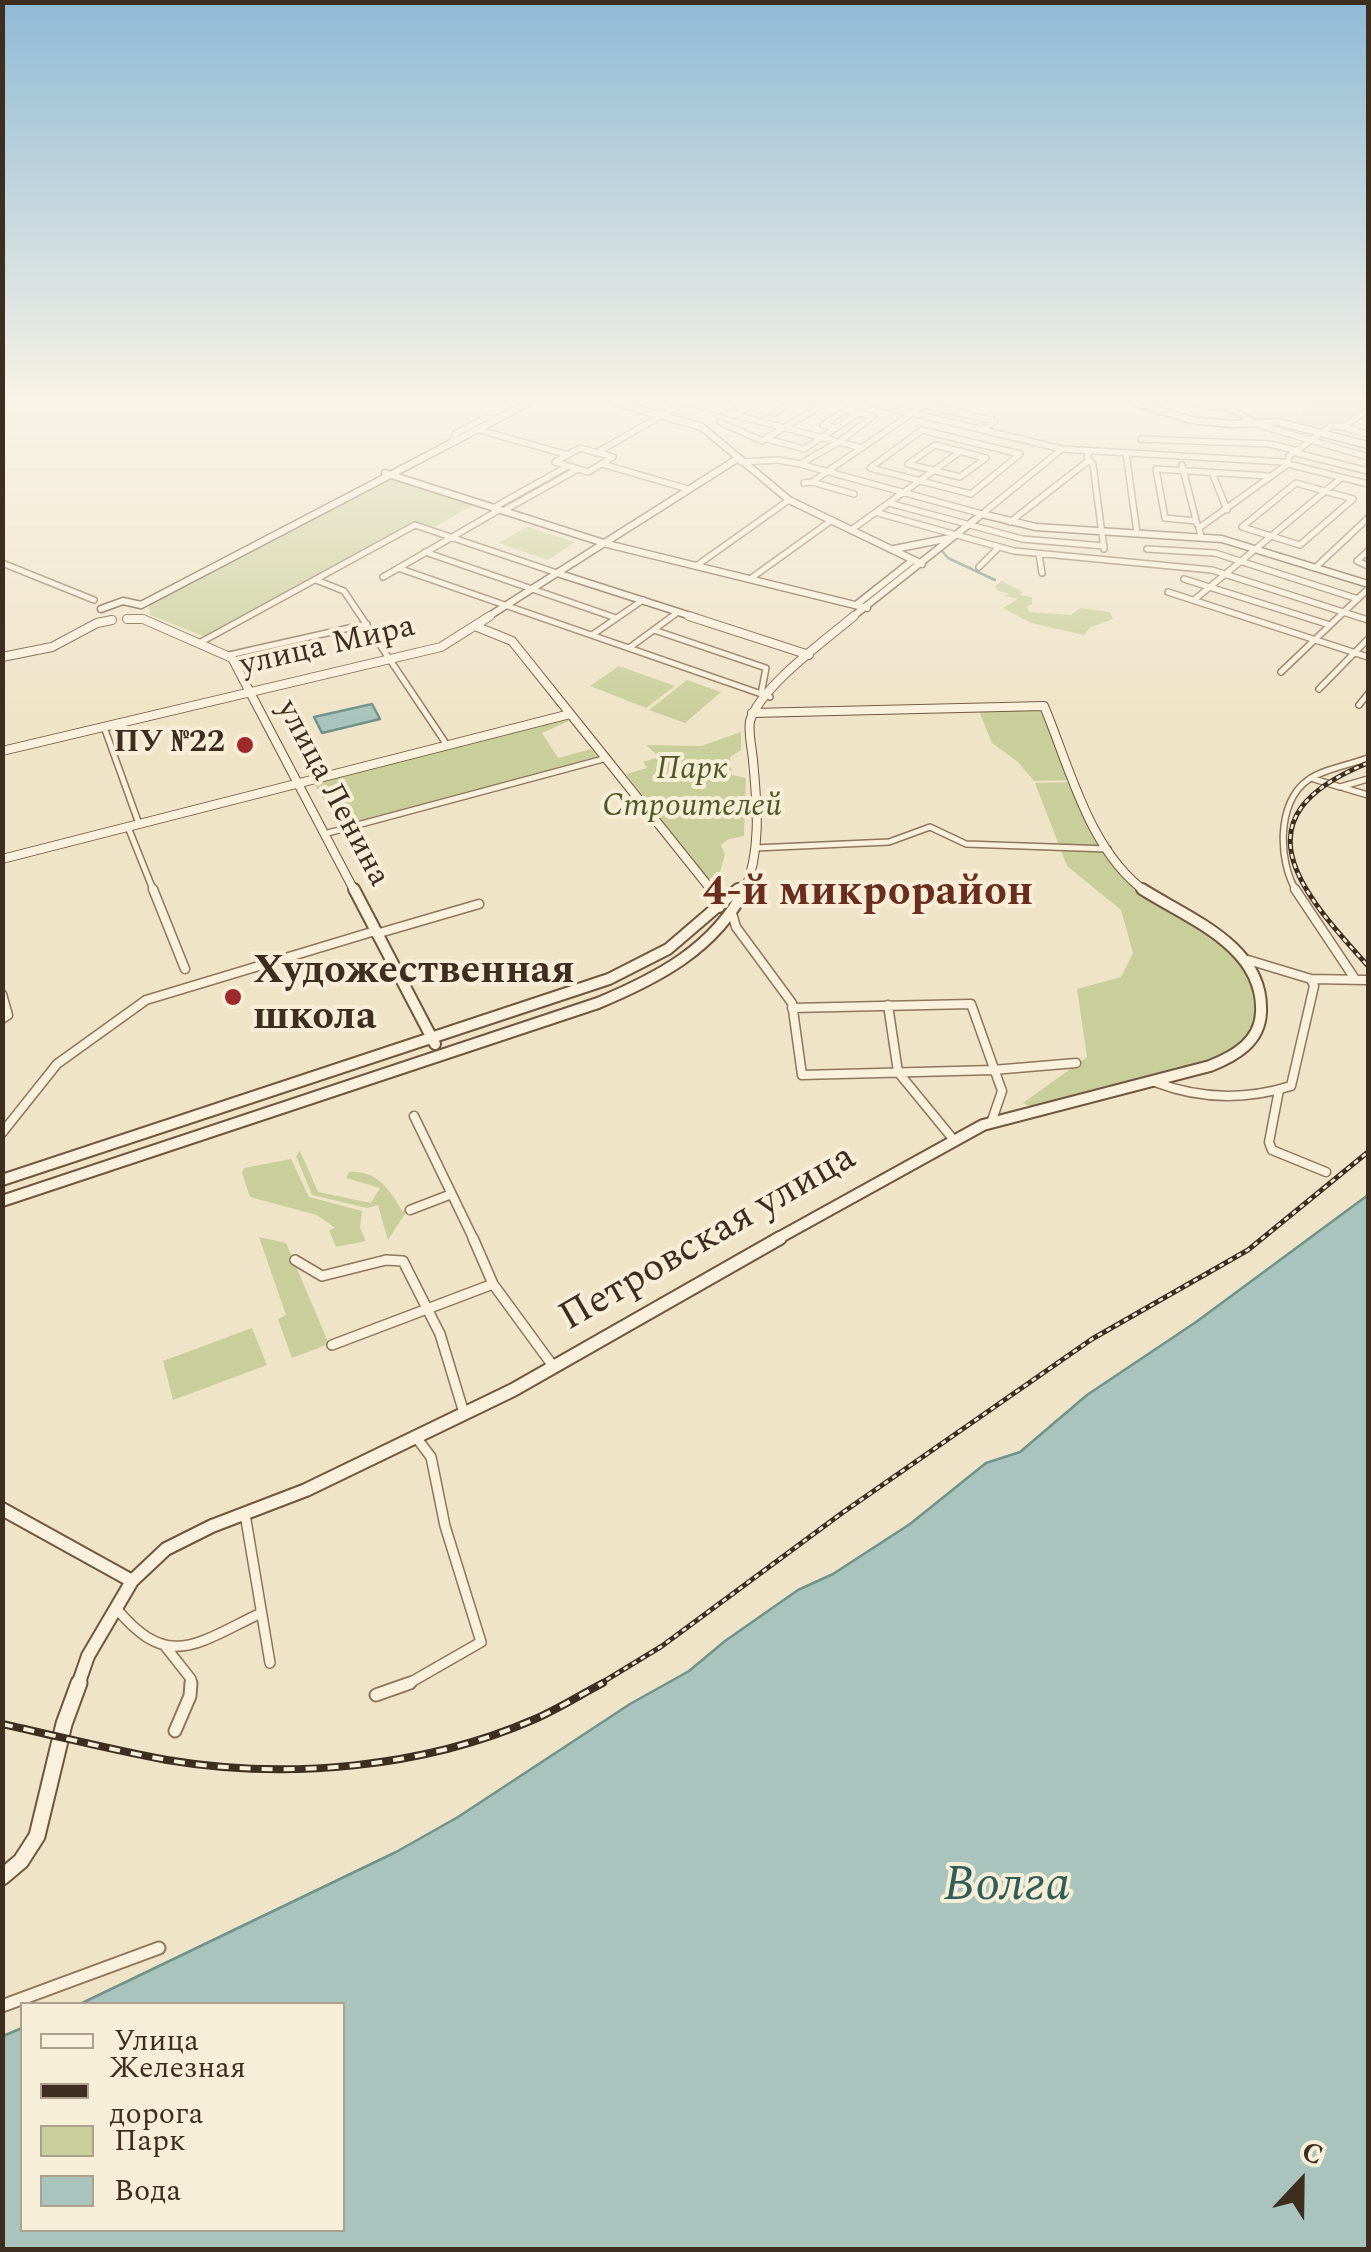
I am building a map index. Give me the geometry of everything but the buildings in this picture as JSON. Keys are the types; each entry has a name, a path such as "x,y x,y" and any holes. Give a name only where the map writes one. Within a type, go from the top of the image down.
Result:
{"street":[{"path":"2,566 94,600 130,600 317,508"},
{"path":"99,616 127,619 326,508"},
{"path":"492,508 604,543 867,608"},
{"path":"383,577 502,508"},
{"name":"улица Мира","path":"2,751 441,647 658,508"},
{"path":"696,566 778,508"},
{"path":"806,508 922,564"},
{"path":"851,530 883,508"},
{"path":"908,508 1022,539 1104,546"},
{"path":"960,508 1010,522 1102,531 1200,533 1368,586 1281,672"},
{"path":"2,1201 598,1003 648,982 697,950 747,881 755,848 750,731 765,696 809,655 989,508"},
{"path":"1010,522 1026,508"},
{"path":"1099,508 1102,558"},
{"path":"1134,508 1137,533"},
{"path":"1163,508 1165,518 1196,521"},
{"path":"1193,508 1200,533"},
{"path":"1200,533 1230,508"},
{"path":"1264,508 1242,526 1302,544 1343,508"},
{"path":"1194,600 1305,508"},
{"path":"878,512 998,548 1226,574 1368,620"},
{"path":"1316,567 1368,518"},
{"path":"750,579 832,520"},
{"path":"201,642 415,526 809,655"},
{"path":"892,549 956,536"},
{"path":"978,566 998,548"},
{"path":"1147,549 1215,553 1358,599"},
{"path":"1368,551 1357,562 1368,566"},
{"path":"425,552 616,618"},
{"path":"1039,554 1042,573"},
{"path":"856,605 913,560"},
{"path":"398,568 765,696"},
{"path":"1184,578 1330,626"},
{"path":"316,580 344,591 447,745"},
{"path":"1168,592 1368,657"},
{"path":"94,600 99,616"},
{"path":"130,600 141,612 229,655 366,624"},
{"path":"592,635 643,600"},
{"path":"2,657 52,647 115,602"},
{"path":"629,648 678,612"},
{"path":"475,626 512,641 715,895 729,906 736,927 792,1008 802,1075 993,1070 1076,1063"},
{"path":"654,630 766,668 765,696"},
{"path":"1319,689 1368,639"},
{"name":"улица Ленина","path":"229,655 441,1054"},
{"path":"1359,704 1368,694"},
{"path":"757,713 1044,706 1108,849 1123,873 1248,960 1311,979 1368,980"},
{"path":"2,859 570,714"},
{"path":"104,727 140,824"},
{"path":"324,834 607,758"},
{"path":"1356,979 1283,868 1286,820 1306,781 1368,758"},
{"path":"1314,779 1368,795"},
{"path":"1340,787 1368,779"},
{"path":"128,826 185,968"},
{"path":"755,848 889,842 930,828 966,844 1108,849"},
{"path":"2,1133 57,1064 146,1000 479,904"},
{"path":"2,1180 432,1040 628,971 729,906"},
{"name":"Петровская улица","path":"2,1877 21,1861 37,1836 64,1724 88,1656 132,1581 166,1549 306,1490 554,1366 952,1139 991,1123 1155,1082 1228,1059 1250,1043 1262,1009 1248,960"},
{"path":"1155,1082 1180,1093 1279,1090 1291,1086 1314,986 1311,979"},
{"path":"2,994 6,1017"},
{"path":"792,1008 971,1004 1002,1091 991,1123"},
{"path":"888,1006 898,1072 952,1139"},
{"path":"1279,1090 1269,1142 1272,1150 1326,1172"},
{"path":"414,1116 493,1284 554,1366"},
{"path":"410,1210 448,1195"},
{"path":"295,1260 310,1275 326,1278 372,1262 403,1261 455,1374 464,1412"},
{"path":"332,1345 493,1284"},
{"path":"376,1695 403,1687 481,1642 445,1526 431,1457 415,1436"},
{"path":"2,1509 132,1581"},
{"path":"245,1514 270,1663"},
{"path":"116,1608 136,1632 157,1646 211,1636 259,1614"},
{"path":"165,1646 192,1679 190,1696 174,1731"},
{"path":"2,2006 159,1948"}],"green space":[{"path":"328,508 468,508 433,528 415,522 206,637 150,615 149,600"},
{"path":"527,527 575,542 548,560 498,543"},
{"path":"1002,581 1023,592 1020,595 1032,597 1032,604 1026,607 1030,612 1071,615 1081,608 1110,612 1113,619 1091,627 1084,635 1031,623 1003,608 1018,599 998,591 995,586"},
{"path":"619,666 675,686 646,708 590,686"},
{"path":"687,680 721,692 685,723 649,710"},
{"path":"1040,709 1075,780 1034,781 1018,762 992,743 979,711"},
{"path":"566,718 569,721 542,733 558,758 591,749 600,760 340,830 314,783"},
{"name":"Парк Строителей","path":"741,732 741,750 730,757 732,775 746,778 744,836 721,845 725,854 719,876 708,879 626,774 647,768 643,762 659,757 646,745 701,746"},
{"path":"1076,782 1120,875 1243,962 1252,993 1252,1024 1241,1043 1205,1063 1034,1108 1023,1103 1087,1057 1077,989 1121,977 1133,953 1121,910 1067,866 1035,783"},
{"path":"300,1151 318,1192 371,1203 380,1188 346,1178 349,1172 367,1174 387,1188 402,1211 407,1211 388,1240 378,1205 367,1208 312,1195 296,1156"},
{"path":"291,1159 309,1197 362,1211 360,1228 366,1241 336,1247 329,1230 335,1228 317,1215 250,1197 244,1168"},
{"path":"259,1237 286,1243 329,1344 292,1358 278,1319 286,1315"},
{"path":"252,1328 267,1365 173,1400 163,1361"}],"water":[{"path":"372,704 380,719 322,733 314,717"},
{"name":"Волга","path":"1368,1195 1368,2249 3,2249 3,2036 20,2029 20,2232 345,2232 345,2002 84,2002 396,1852 458,1817 630,1704 689,1671 798,1590 833,1574 910,1524 986,1463 1020,1452 1087,1395 1196,1322"}],"waterway":[{"path":"942,551 948,558 995,580"}],"railway":[{"path":"1368,763 1326,784 1302,807 1291,831 1292,857 1303,883 1321,911 1368,966"},
{"path":"598,1685 662,1646 842,1513 1092,1339 1248,1250 1368,1152"},
{"path":"2,1724 167,1760 259,1769 307,1769 401,1759 492,1736 535,1719 603,1683"}],"place":[{"name":"ПУ №22","path":"245,745"},
{"name":"Художественная школа","path":"233,997"}],"district":[{"name":"4-й микрорайон","path":"868,896"}]}
